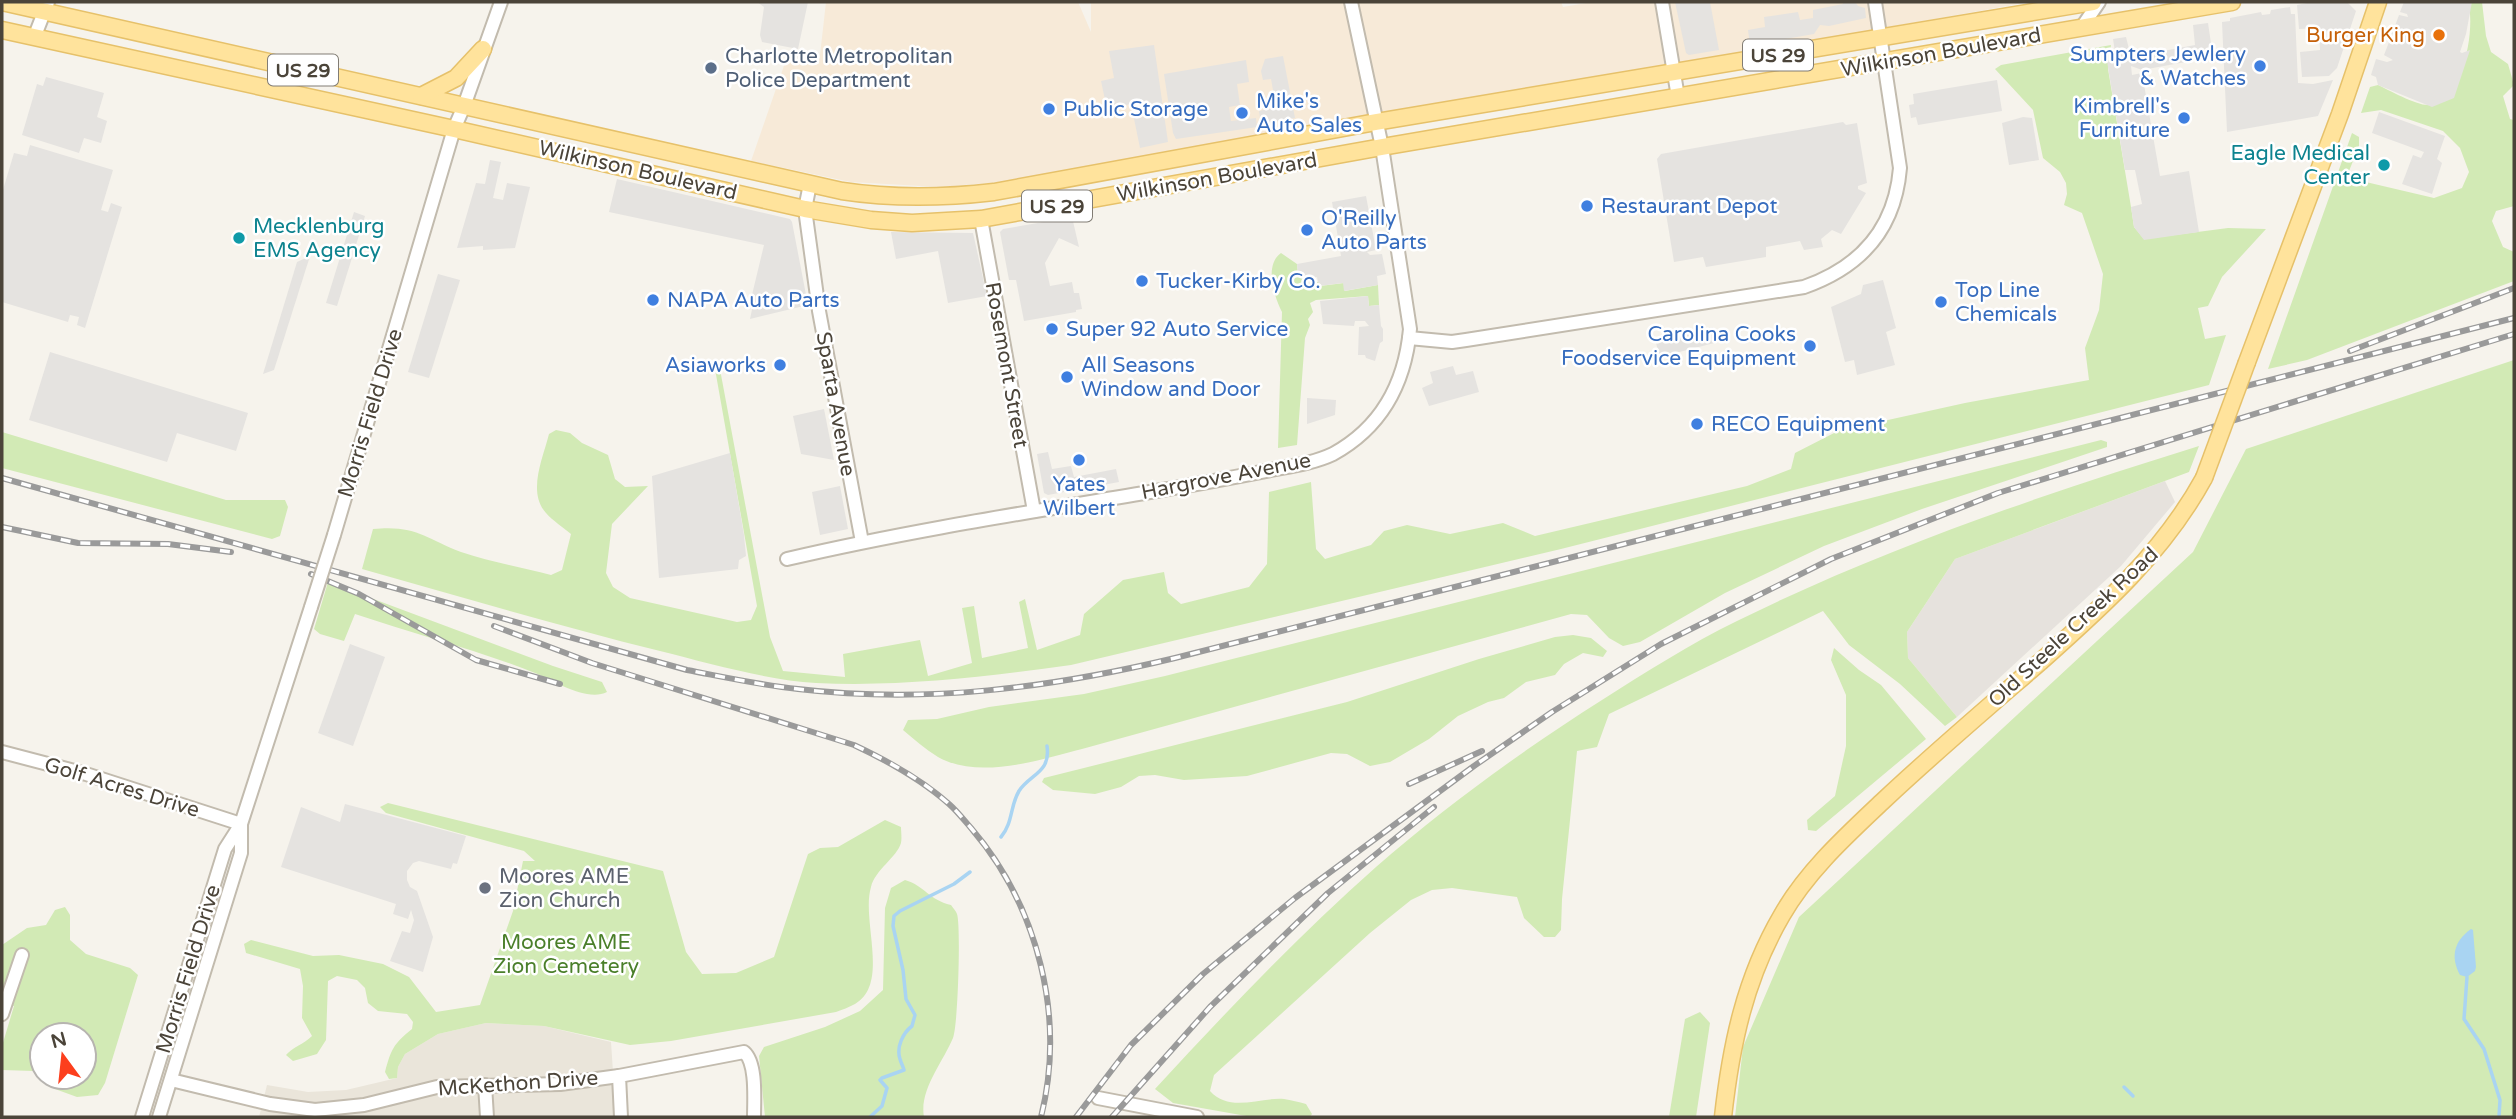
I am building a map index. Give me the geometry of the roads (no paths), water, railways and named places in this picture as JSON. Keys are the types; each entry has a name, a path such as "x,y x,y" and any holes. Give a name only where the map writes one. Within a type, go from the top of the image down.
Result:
{"main road":[{"name":"Wilkinson Boulevard","path":"2,2 47,7 464,106 810,184 874,196 906,198 956,196 1017,188 1376,122 2093,2"},
{"name":"Old Steele Creek Road","path":"1723,1117 1734,1038 1749,985 1772,934 1802,886 1859,823 2074,632 2125,583 2172,531 2204,478 2340,114 2378,2"},
{"name":"Wilkinson Boulevard","path":"2,30 804,209 905,223 981,219 1381,147 2224,3"},
{"path":"421,96 456,78 483,49"}],"street":[{"name":"Morris Field Drive","path":"142,1117 225,849 241,824 334,535 454,129 501,2"},
{"name":"Hargrove Avenue","path":"787,559 862,542 1304,464 1332,454 1355,439 1387,404 1399,383 1408,355 1409,338 1407,300 1381,147 1351,2"},
{"path":"1662,2 1678,97"},
{"path":"1409,338 1466,341 1804,287 1826,279 1848,265 1876,237 1890,216 1898,193 1900,168 1875,2"},
{"path":"2082,27 2099,2"},
{"path":"34,38 47,7"},
{"name":"Sparta Avenue","path":"810,184 804,209 819,311 862,542"},
{"name":"Rosemont Street","path":"981,219 1034,511"},
{"name":"Golf Acres Drive","path":"2,752 86,774 241,824"},
{"name":"Morris Field Drive","path":"159,1117 242,853 241,824"},
{"path":"2,1014 22,955"},
{"name":"McKethon Drive","path":"171,1080 315,1114 437,1087 561,1084 619,1076 744,1052 750,1059 754,1117"},
{"path":"619,1076 621,1117"},
{"path":"485,1085 487,1117"},
{"path":"1098,1098 1198,1117"}],"water":[{"path":"2471,929 2476,967 2467,977 2460,975 2455,962 2455,950"}],"waterway":[{"path":"1001,837 1008,826 1019,791 1043,768 1047,746"},
{"path":"870,1117 882,1106 887,1088 880,1080 904,1070 899,1054 900,1045 903,1036 912,1026 915,1015 906,999 903,970 893,926 894,916 954,884 970,872"},
{"path":"2467,977 2464,1019 2484,1049 2500,1100 2499,1117"},
{"path":"2124,1087 2133,1096"}],"railway":[{"path":"2350,351 2514,288"},
{"path":"2,478 687,670 798,689 893,695 941,694 1081,678 1175,658 2514,318"},
{"path":"1076,1117 1131,1045 1203,974 1295,898 1474,766 1552,712 1661,644 1831,559 1998,493 2514,334"},
{"path":"2,527 78,543 168,544 231,552"},
{"path":"311,574 359,594 476,660 560,684"},
{"path":"494,626 592,663 854,745 904,771 949,804 994,859 1014,892 1029,927 1040,964 1048,1002 1050,1041 1048,1079 1041,1117"},
{"path":"1409,784 1482,751"},
{"path":"1112,1117 1210,1007 1328,893 1434,807"}],"place":[{"name":"Burger King","path":"2439,35"},
{"name":"Sumpters Jewlery & Watches","path":"2260,66"},
{"name":"Charlotte Metropolitan Police Department","path":"711,68"},
{"name":"Public Storage","path":"1049,109"},
{"name":"Mike's Auto Sales","path":"1242,113"},
{"name":"Kimbrell's Furniture","path":"2184,118"},
{"name":"Eagle Medical Center","path":"2384,165"},
{"name":"Restaurant Depot","path":"1587,206"},
{"name":"O'Reilly Auto Parts","path":"1307,230"},
{"name":"Mecklenburg EMS Agency","path":"239,238"},
{"name":"Tucker-Kirby Co.","path":"1142,281"},
{"name":"NAPA Auto Parts","path":"653,300"},
{"name":"Top Line Chemicals","path":"1941,302"},
{"name":"Super 92 Auto Service","path":"1052,329"},
{"name":"Carolina Cooks Foodservice Equipment","path":"1810,346"},
{"name":"Asiaworks","path":"780,365"},
{"name":"All Seasons Window and Door","path":"1067,377"},
{"name":"RECO Equipment","path":"1697,424"},
{"name":"Yates Wilbert","path":"1079,460"},
{"name":"Moores AME Zion Church","path":"485,888"}],"park label":[{"name":"Moores AME Zion Cemetery","path":"566,954"}]}
